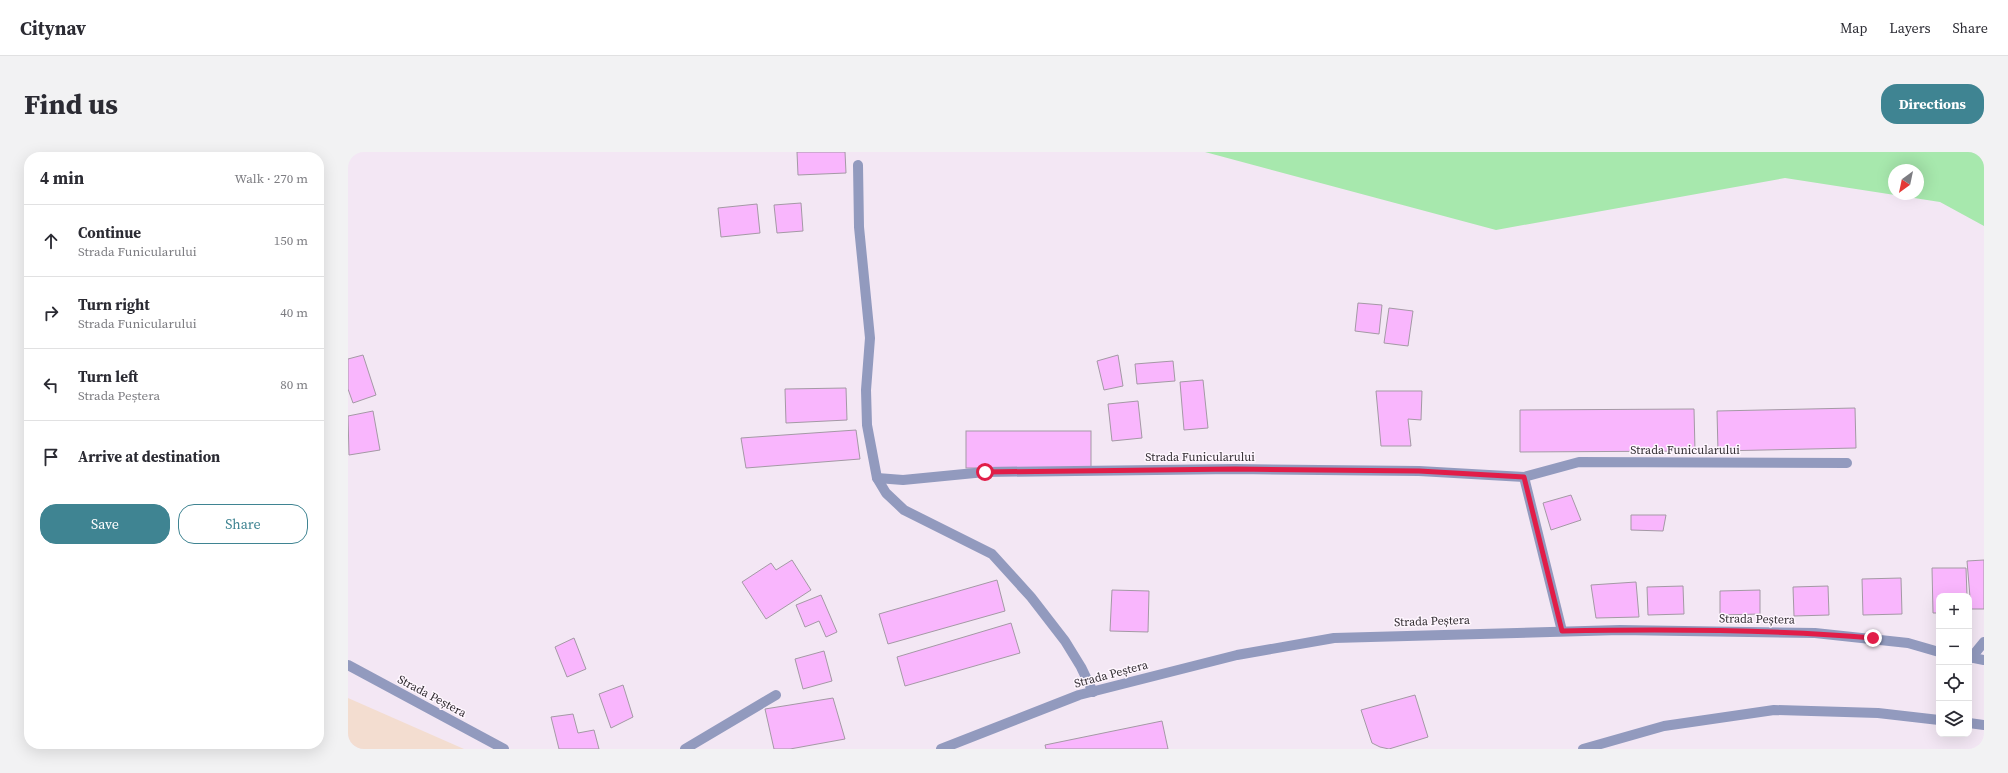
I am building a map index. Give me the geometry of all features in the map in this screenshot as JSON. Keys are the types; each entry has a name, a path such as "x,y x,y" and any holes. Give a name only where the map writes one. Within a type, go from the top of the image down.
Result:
{"street":[{"path":"858,165 858,227 870,338 866,390 867,425 876,478 886,493 904,510 992,554 1031,597 1065,641 1081,666 1093,692"},
{"name":"Strada Funicularului","path":"876,478 903,480 985,472 1235,469 1419,471 1524,477 1579,462 1848,463"},
{"path":"1524,477 1562,631"},
{"name":"Strada Peștera","path":"941,749 1079,695 1186,666 1237,655 1334,638 1620,630 1815,633 1908,643 1936,651"},
{"path":"1972,656 1984,642"},
{"path":"1972,658 1984,660"},
{"name":"Strada Peștera","path":"348,666 504,749"},
{"path":"685,749 776,695"},
{"path":"1583,749 1664,726 1774,710 1878,713 1936,720"},
{"path":"1972,723 1984,725"}],"shaded area":[{"path":"348,698 464,749 348,749"}],"green space":[{"path":"1205,152 1984,152 1984,226 1940,202 1924,200 1924,164 1888,164 1888,194 1785,178 1496,230"}],"building":[{"path":"797,152 845,152 846,173 798,175"},
{"path":"801,203 803,231 777,233 774,205"},
{"path":"757,204 760,233 721,237 718,208"},
{"path":"1358,303 1382,305 1379,334 1355,331"},
{"path":"1389,308 1413,311 1408,346 1384,343"},
{"path":"363,355 376,395 353,403 348,389 348,359"},
{"path":"1118,355 1123,386 1104,390 1097,361"},
{"path":"1173,361 1175,381 1137,384 1135,364"},
{"path":"1203,380 1208,428 1184,430 1180,382"},
{"path":"846,388 847,420 786,423 785,389"},
{"path":"1376,391 1422,391 1421,420 1408,419 1411,446 1381,446"},
{"path":"1138,401 1142,438 1112,441 1108,404"},
{"path":"1855,408 1856,448 1718,451 1717,411"},
{"path":"1694,409 1695,451 1520,452 1520,410"},
{"path":"373,411 380,450 349,455 348,416"},
{"path":"856,430 860,459 746,468 741,438"},
{"path":"966,431 1091,431 1091,468 966,468"},
{"path":"1571,495 1581,520 1551,530 1543,503"},
{"path":"1631,515 1666,515 1663,531 1631,530"},
{"path":"792,560 811,590 766,619 742,582 771,563 776,570"},
{"path":"1984,560 1984,609 1972,609 1972,593 1970,593 1967,561"},
{"path":"1932,568 1966,568 1967,593 1936,593 1936,613 1933,613"},
{"path":"1901,578 1902,614 1863,615 1862,579"},
{"path":"997,580 1005,611 888,644 879,614"},
{"path":"1636,582 1639,617 1596,618 1591,585"},
{"path":"1683,586 1684,614 1648,615 1647,587"},
{"path":"1828,586 1829,615 1794,616 1793,587"},
{"path":"1112,590 1149,591 1148,632 1110,631"},
{"path":"1760,590 1760,614 1720,615 1720,591"},
{"path":"821,595 837,632 826,637 819,621 805,627 796,605"},
{"path":"1011,623 1020,653 905,686 897,657"},
{"path":"574,638 586,669 567,677 555,647"},
{"path":"824,651 832,681 803,689 795,659"},
{"path":"623,685 633,717 611,728 599,694"},
{"path":"1415,695 1428,737 1389,749 1372,743 1361,710"},
{"path":"833,698 845,739 790,749 774,749 765,709"},
{"path":"573,714 578,733 594,730 599,749 559,749 551,717"},
{"path":"1162,721 1168,749 1046,749 1045,745"}],"route":[{"path":"985,472 1235,469 1419,471 1524,477 1562,631 1620,630 1815,633 1873,638"}]}
